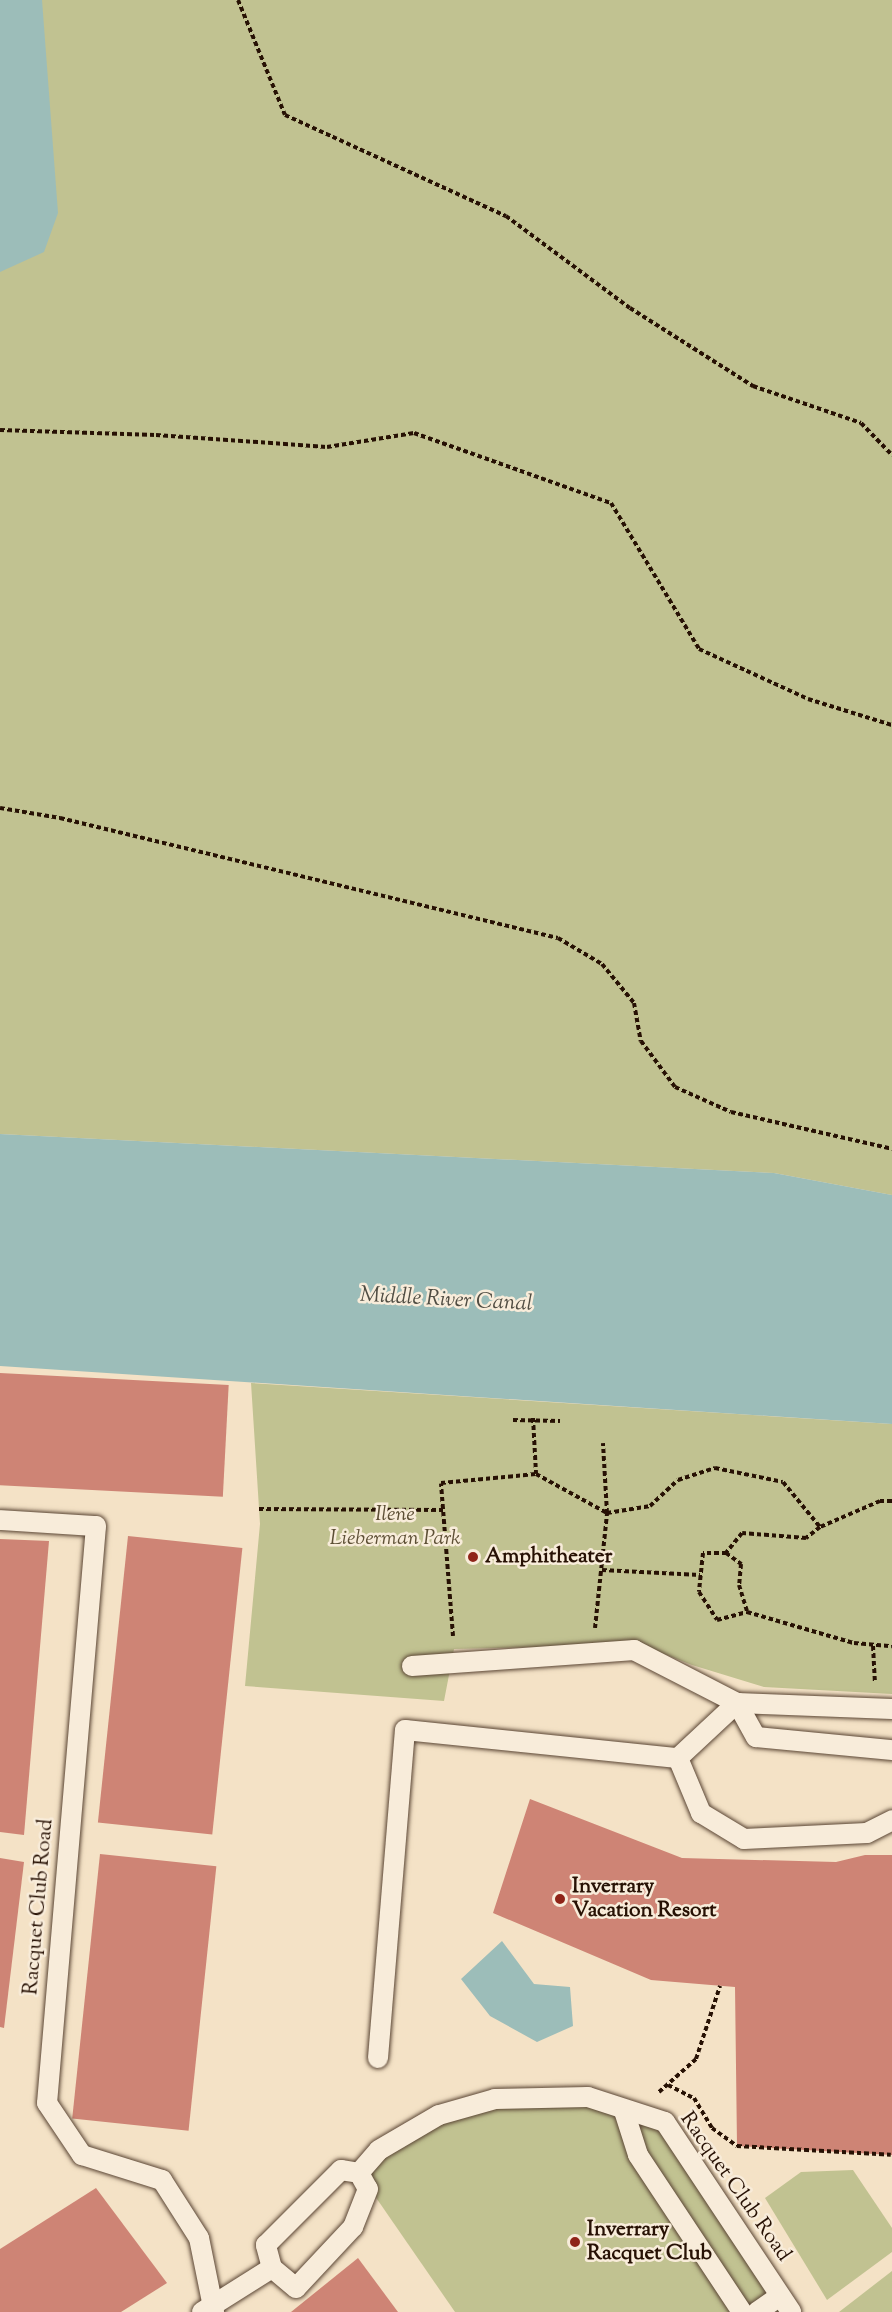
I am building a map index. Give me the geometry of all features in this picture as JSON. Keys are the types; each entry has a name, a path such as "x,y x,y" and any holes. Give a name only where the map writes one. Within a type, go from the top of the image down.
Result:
{"lane":[{"name":"Racquet Club Road","path":"0,1520 96,1526 47,2103 82,2155 162,2180 199,2238 209,2310 272,2268"},
{"path":"412,1666 634,1650 737,1703 892,1709"},
{"path":"737,1703 756,1737 892,1750"},
{"path":"378,2058 405,1730 678,1758 737,1703"},
{"path":"678,1758 701,1813 744,1839 867,1833 892,1820"},
{"name":"Racquet Club Road","path":"359,2173 379,2150 439,2115 495,2099 588,2097 624,2111 665,2122 785,2304"},
{"path":"624,2111 638,2155 742,2312"},
{"path":"341,2170 359,2173 368,2189 353,2227 296,2288 272,2268 266,2245 341,2170"},
{"path":"757,2312 785,2304"}],"path":[{"path":"238,0 285,115 506,216 630,308 753,386 861,423 892,455"},
{"path":"0,430 327,447 414,433 611,503 699,649 808,699 892,725"},
{"path":"0,808 60,818 558,938 603,964 634,1003 641,1041 675,1087 731,1112 892,1149"},
{"path":"532,1418 536,1474"},
{"path":"513,1420 532,1418 560,1421"},
{"path":"594,1635 607,1513 603,1443"},
{"path":"454,1649 441,1483 536,1474 607,1513 650,1506 678,1480 715,1468 783,1482 820,1527"},
{"path":"726,1553 742,1533 806,1538 820,1527 880,1501 892,1501"},
{"path":"259,1509 443,1510"},
{"path":"747,1612 739,1585 741,1564 726,1553 703,1553 699,1592 717,1620 747,1612 873,1645 892,1646"},
{"path":"602,1570 700,1575"},
{"path":"873,1645 875,1693"},
{"path":"654,2097 696,2059 720,1986"},
{"path":"668,2085 694,2098 712,2128 737,2146 891,2155"}],"green space":[{"path":"0,0 892,0 892,1195 774,1173 0,1134"},
{"name":"Ilene Lieberman Park","path":"251,1383 892,1424 892,1694 764,1687 692,1665 631,1641 592,1646 454,1649 444,1701 245,1686 260,1524"},
{"name":"Inverrary Racquet Club","path":"588,2097 665,2122 791,2312 455,2312 359,2173 439,2115"},
{"path":"853,2170 892,2228 892,2252 827,2300 765,2198 801,2172"},
{"path":"892,2271 892,2312 839,2312"}],"water":[{"path":"0,0 42,0 58,213 44,252 0,272"},
{"name":"Middle River Canal","path":"0,1134 774,1173 892,1195 892,1424 0,1366"},
{"path":"502,1941 534,1984 570,1987 573,2026 537,2042 490,2016 461,1979"}],"building":[{"path":"0,1373 229,1385 223,1497 0,1485"},
{"path":"128,1536 242,1548 212,1834 98,1822"},
{"path":"0,1539 49,1541 24,1835 0,1832"},
{"path":"530,1799 682,1858 836,1862 865,1855 892,1855 892,2155 737,2146 735,1987 651,1980 493,1913"},
{"path":"100,1854 216,1866 189,2131 72,2119"},
{"path":"0,1858 24,1862 4,2028 0,2027"},
{"path":"96,2188 167,2283 121,2312 0,2312 0,2249"},
{"path":"358,2258 398,2312 291,2312"}],"place":[{"name":"Amphitheater","path":"473,1557"},
{"name":"Inverrary Vacation Resort","path":"560,1899"},
{"name":"Inverrary Racquet Club","path":"575,2242"}]}
